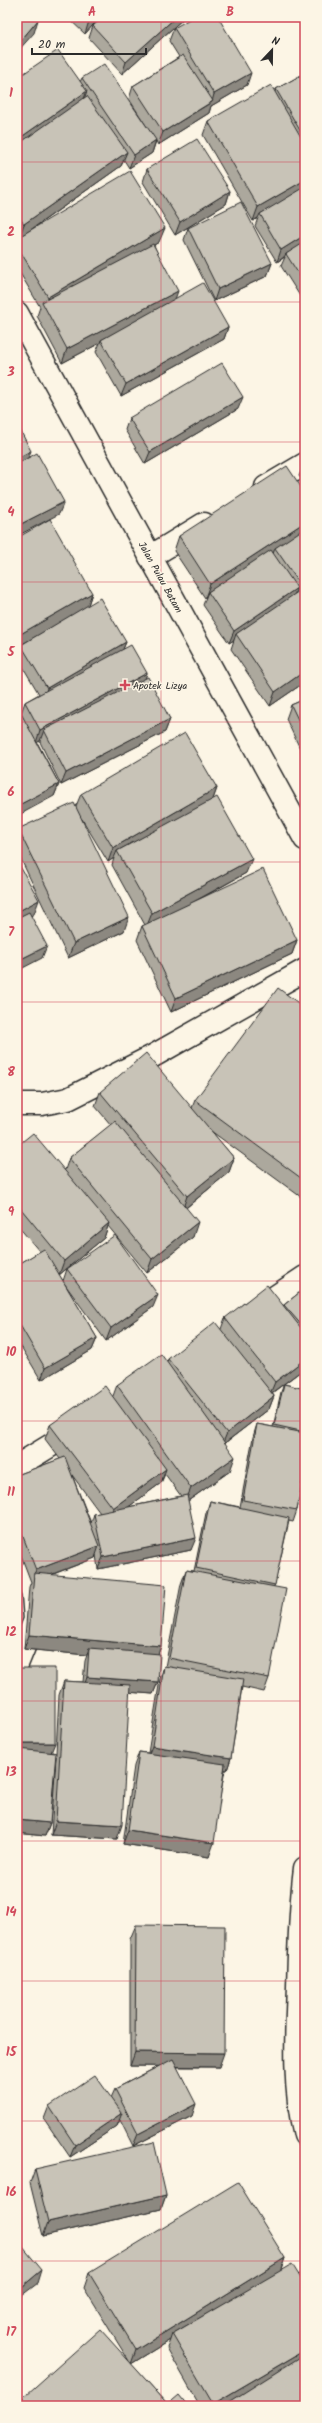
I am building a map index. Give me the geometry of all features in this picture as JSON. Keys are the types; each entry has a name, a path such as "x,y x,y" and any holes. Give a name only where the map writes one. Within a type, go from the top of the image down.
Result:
{"main road":[{"name":"Jalan Pulau Batam","path":"17,313 305,839"},
{"path":"252,496 305,464"},
{"path":"150,556 224,512"},
{"path":"17,1104 42,1104 68,1099 153,1056 305,970"},
{"path":"235,1323 305,1277"},
{"path":"17,1466 92,1420"},
{"path":"17,1550 33,1595 35,1620 17,1664"},
{"path":"305,1868 301,1899 297,2026 298,2089 305,2135"}],"building":[{"path":"17,17 34,17 38,20 17,45"},
{"path":"84,17 93,17 89,21"},
{"path":"103,17 176,17 126,62 93,26"},
{"path":"193,17 218,17 251,73 214,94 174,28"},
{"path":"58,50 87,91 17,140 17,78"},
{"path":"183,55 213,101 163,132 133,86"},
{"path":"104,64 156,140 134,155 82,78"},
{"path":"305,73 305,139 276,89"},
{"path":"271,85 305,144 305,180 258,207 208,121"},
{"path":"87,96 127,152 24,224 17,214 17,145"},
{"path":"197,139 230,191 180,222 147,169"},
{"path":"130,171 165,228 48,297 17,246 17,238"},
{"path":"305,187 305,235 281,250 260,214"},
{"path":"241,202 272,263 218,289 188,228"},
{"path":"305,242 305,284 286,254"},
{"path":"153,244 178,291 67,349 42,302"},
{"path":"203,283 228,327 126,384 101,340"},
{"path":"222,363 243,397 150,452 129,418"},
{"path":"17,424 31,451 17,458"},
{"path":"37,453 64,502 17,526 17,464"},
{"path":"287,466 305,493 305,522 210,584 179,536"},
{"path":"50,519 92,593 17,636 17,538"},
{"path":"305,528 305,581 300,584 275,548"},
{"path":"271,550 297,588 234,631 208,592"},
{"path":"305,587 305,671 275,692 236,634"},
{"path":"100,598 126,642 47,688 21,645"},
{"path":"131,645 147,673 40,730 25,702"},
{"path":"148,677 170,719 66,773 44,730"},
{"path":"305,699 305,734 291,705"},
{"path":"17,706 59,784 17,806"},
{"path":"185,733 217,788 113,848 81,794"},
{"path":"217,797 252,859 152,913 117,851"},
{"path":"74,803 129,917 74,943 18,829"},
{"path":"17,861 39,900 17,912"},
{"path":"263,869 297,940 176,998 142,926"},
{"path":"29,912 47,946 17,961 17,918"},
{"path":"278,988 305,1008 305,1181 195,1100"},
{"path":"146,1053 234,1158 187,1196 100,1092"},
{"path":"115,1121 198,1222 152,1259 69,1158"},
{"path":"33,1133 109,1223 64,1261 17,1204 17,1146"},
{"path":"115,1235 158,1295 111,1328 67,1269"},
{"path":"44,1249 97,1338 45,1368 17,1320 17,1265"},
{"path":"267,1285 305,1333 305,1359 275,1382 225,1318"},
{"path":"305,1288 305,1329 284,1305"},
{"path":"215,1322 274,1396 227,1433 168,1359"},
{"path":"161,1354 235,1457 191,1488 117,1385"},
{"path":"17,1362 22,1374 17,1376"},
{"path":"284,1384 305,1389 305,1432 274,1425"},
{"path":"105,1386 166,1469 113,1508 50,1425"},
{"path":"257,1424 305,1433 305,1468 297,1510 243,1500"},
{"path":"65,1457 99,1546 36,1570 17,1521 17,1475"},
{"path":"187,1495 196,1538 103,1557 94,1514"},
{"path":"210,1501 289,1518 275,1585 196,1568"},
{"path":"186,1570 286,1589 269,1678 169,1658"},
{"path":"34,1573 166,1585 161,1646 29,1635"},
{"path":"89,1648 160,1654 158,1682 87,1677"},
{"path":"164,1666 243,1679 231,1758 152,1746"},
{"path":"17,1668 55,1668 55,1743 17,1743"},
{"path":"64,1681 130,1685 122,1825 56,1821"},
{"path":"18,1749 56,1753 50,1823 17,1820"},
{"path":"139,1752 225,1764 214,1843 128,1830"},
{"path":"136,1925 225,1926 224,2053 135,2052"},
{"path":"173,2059 196,2104 138,2134 115,2089"},
{"path":"95,2075 122,2113 75,2145 49,2106"},
{"path":"154,2142 166,2195 48,2222 35,2169"},
{"path":"238,2182 285,2258 136,2350 89,2273"},
{"path":"17,2240 42,2270 17,2291"},
{"path":"292,2264 305,2285 305,2350 213,2404 172,2334"},
{"path":"100,2329 165,2401 159,2406 17,2406 17,2403"},
{"path":"305,2354 305,2406 223,2406"},
{"path":"179,2395 188,2406 166,2406"}],"place":[{"name":"Apotek Lizya","path":"125,685"}]}
